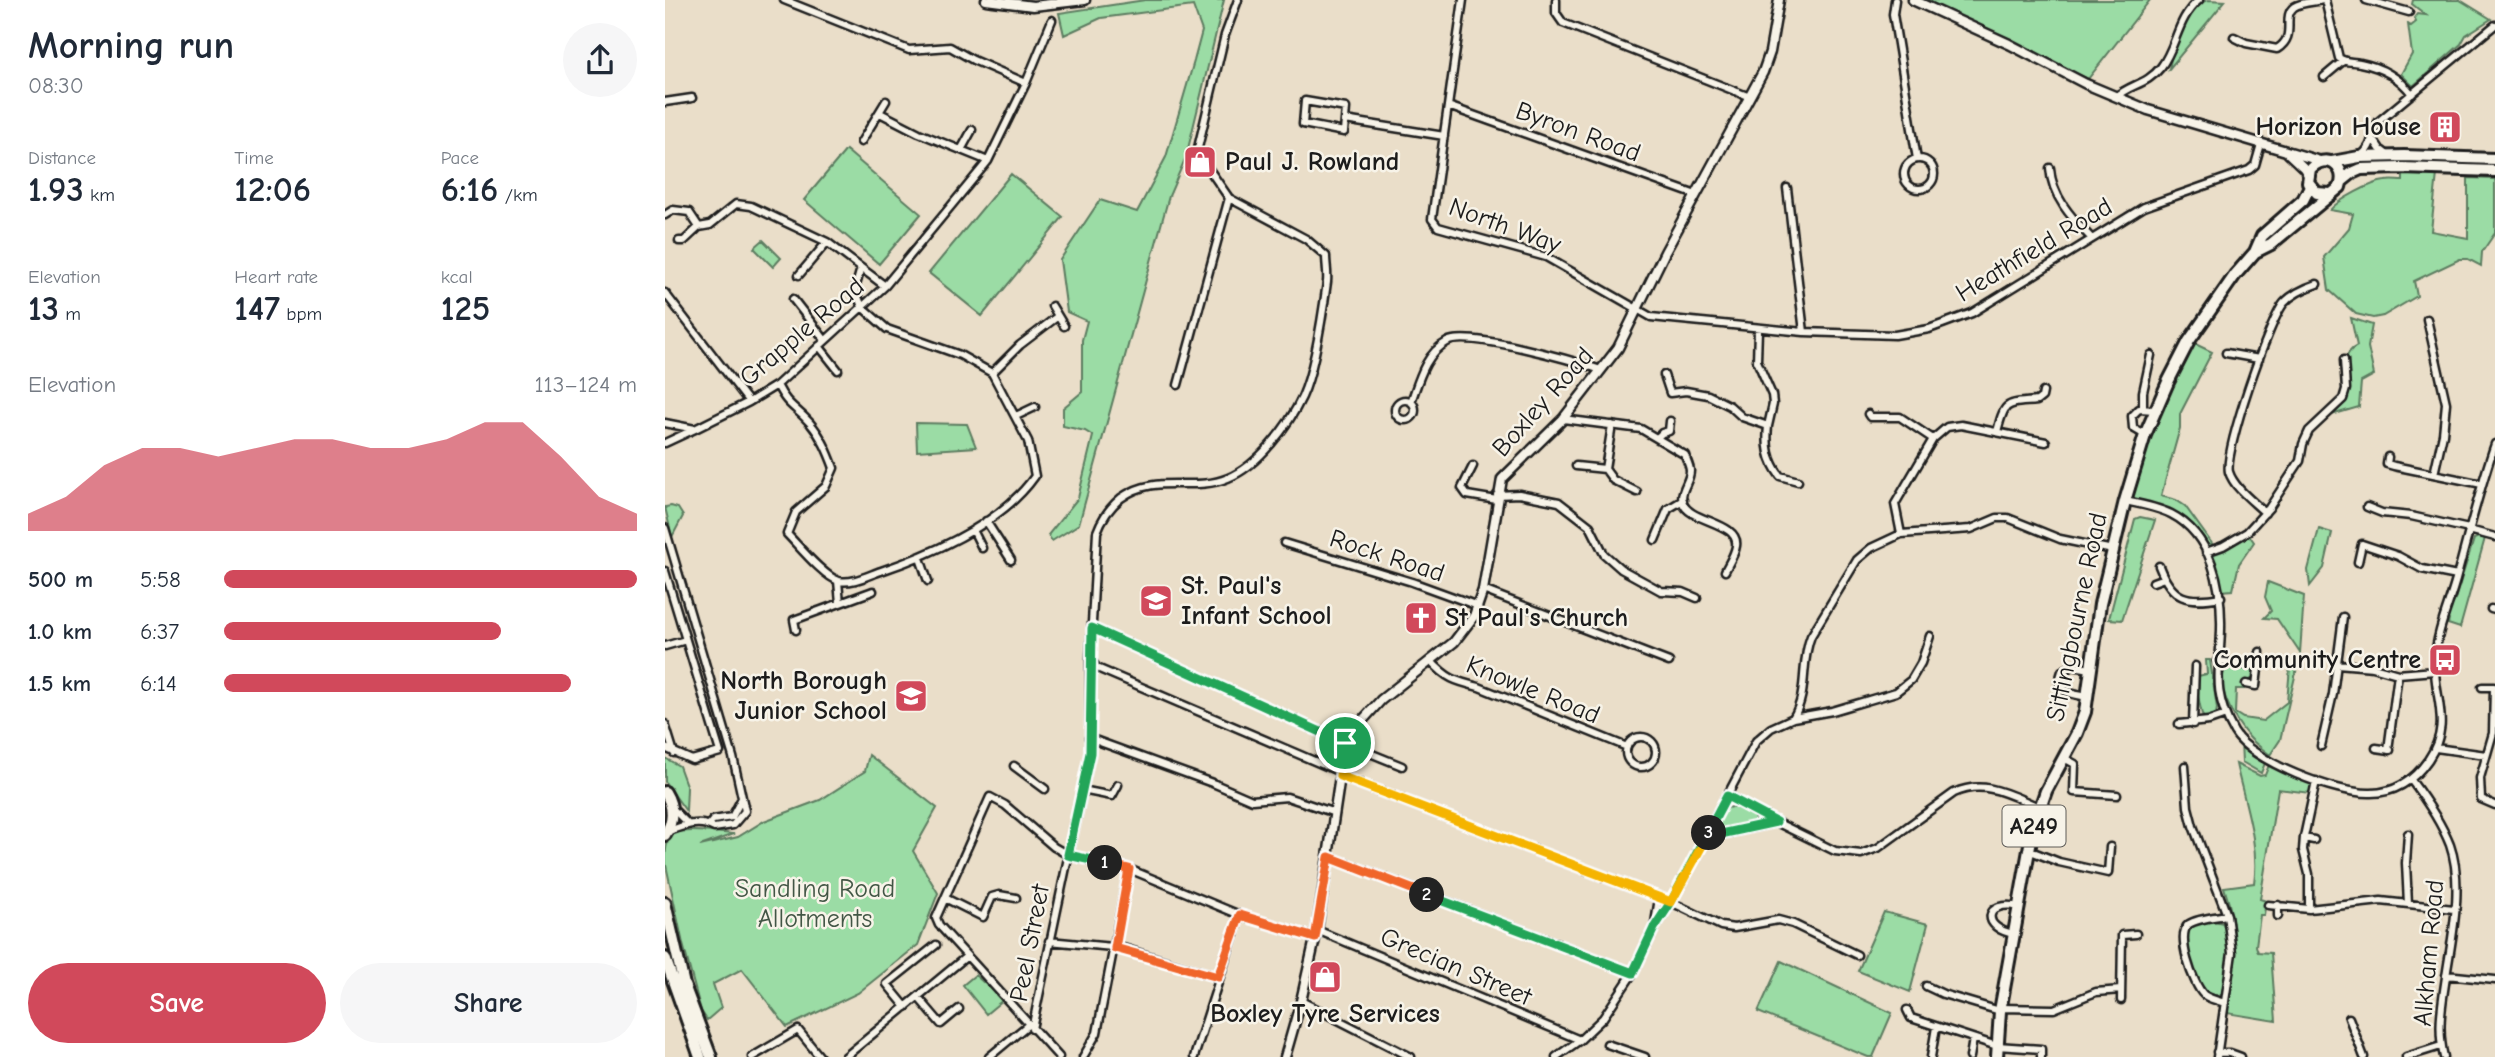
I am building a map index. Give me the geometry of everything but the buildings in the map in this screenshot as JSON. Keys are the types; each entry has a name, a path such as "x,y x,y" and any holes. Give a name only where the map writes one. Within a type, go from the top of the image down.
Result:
{"highway":[{"path":"2495,159 2359,157 2320,162 2312,167 2309,180 2320,194 2330,194 2354,171 2495,171"},
{"path":"2332,162 2340,170 2342,181"},
{"name":"Sittingbourne Road","path":"1997,1051 2000,1009 2028,850 2039,807 2077,733 2088,697 2100,604 2125,501 2145,435 2195,332 2217,298 2255,252 2262,236 2303,200 2309,180"},
{"name":"Sittingbourne Road","path":"2255,252 2271,244 2330,194"},
{"path":"665,792 673,808 672,820 666,834"},
{"path":"665,903 688,997 711,1057"},
{"path":"665,958 700,1057"}],"street":[{"path":"785,0 909,50 950,47 972,60 1026,83"},
{"path":"986,0 1033,6 1085,0"},
{"path":"1178,385 1229,198 1197,152 1225,35 1238,0"},
{"name":"North Way","path":"1463,0 1432,219 1438,227 1546,257 1637,311"},
{"path":"1556,0 1556,13 1563,23 1750,97"},
{"name":"Boxley Road","path":"1285,1057 1316,934 1345,743 1375,706 1454,642 1474,616 1482,590 1502,479 1563,419 1618,348 1665,251 1763,72 1770,52 1779,0"},
{"path":"1895,0 1893,14 1917,159"},
{"path":"1913,0 2009,44 2086,85 2166,117 2320,162"},
{"path":"2116,97 2155,74 2164,63 2183,19 2199,0"},
{"path":"2234,37 2245,43 2271,49 2280,47 2289,35 2291,9 2297,5 2324,0 2338,56 2343,61 2360,62 2397,78 2412,94"},
{"path":"2366,0 2409,12"},
{"name":"Grapple Road","path":"665,443 749,402 777,385 885,286 988,161 1026,83 1052,20"},
{"path":"2359,157 2370,148 2379,121 2495,25"},
{"path":"2324,77 2343,61"},
{"path":"665,102 692,98"},
{"path":"861,142 886,101"},
{"path":"1305,101 1346,108 1345,120 1344,132 1303,124 1305,101"},
{"name":"Byron Road","path":"1448,106 1696,195"},
{"path":"880,113 988,161"},
{"path":"1345,120 1444,136"},
{"path":"961,150 972,130"},
{"path":"2374,140 2389,156"},
{"name":"Heathfield Road","path":"1637,311 1663,320 1804,332 1895,335 1929,329 1972,313 1997,299 2131,214 2157,201 2249,170 2255,164 2261,144"},
{"path":"2288,153 2304,168 2309,180"},
{"path":"1917,159 1925,160 1933,169 1931,181 1921,188 1909,185 1904,173 1909,162 1917,159"},
{"path":"2050,169 2051,179 2064,208 2092,239"},
{"path":"1787,188 1804,332"},
{"name":"Peel Street","path":"1031,1026 1090,753 1090,659 1097,532 1102,518 1132,491 1144,486 1156,483 1220,481 1243,471 1267,448 1301,398 1307,384 1328,281 1326,256 1306,239 1229,198"},
{"path":"679,241 684,241 699,227 710,225 736,204 751,206 827,242 885,286"},
{"path":"665,215 673,210 689,212 699,227"},
{"path":"799,275 827,242"},
{"path":"777,385 786,402 810,423 827,447 834,468 826,486 796,512 787,534 838,581 856,580 919,558 972,530 1021,495 1035,476 1028,441 992,373 960,355 887,328 862,307 855,289 861,268"},
{"path":"2265,513 2235,482 2229,469 2243,409 2259,359 2283,305 2296,293 2317,284"},
{"path":"665,293 749,402"},
{"path":"793,299 825,340"},
{"path":"1052,306 1064,326"},
{"path":"992,373 1020,345 1058,316"},
{"path":"2427,319 2446,403 2434,474"},
{"path":"1758,329 1757,361 1772,395 1773,404 1766,443 1773,466 1780,476 1798,481"},
{"path":"1411,402 1425,364 1447,341 1468,338 1571,359 1601,370"},
{"path":"819,346 838,370"},
{"path":"2226,353 2259,359"},
{"path":"2143,409 2143,392 2151,355"},
{"path":"2206,552 2240,536 2265,513 2300,461 2309,431 2343,399 2346,389 2344,360"},
{"path":"1664,375 1671,393 1686,391 1708,395 1742,417 1768,425"},
{"path":"1997,432 2003,410 2008,404 2016,401 2037,401 2043,392"},
{"path":"1016,416 1035,407"},
{"path":"2145,435 2133,428 2132,414 2143,409 2155,410"},
{"path":"1868,414 1870,417 1900,417 1933,439"},
{"path":"1563,419 1641,429 1685,454 1690,471 1682,494 1688,511 1731,532 1737,539 1725,571"},
{"path":"1657,438 1668,431 1670,421"},
{"path":"665,423 695,429"},
{"path":"1612,425 1605,469 1613,480 1637,492"},
{"path":"1901,534 1895,504 1933,439 1942,429 1956,425 2046,442"},
{"path":"2125,501 2155,508 2179,519 2198,538 2206,552 2221,597 2217,681 2226,715 2239,738 2261,757 2316,781 2370,794 2385,792 2411,780 2436,748 2442,730 2435,658 2444,618 2495,444"},
{"path":"2388,457 2387,464 2482,484"},
{"path":"1473,466 1462,488 1467,495 1497,498 1519,495 1559,502 1590,526 1604,554 1633,577 1661,591 1678,591 1697,598"},
{"path":"1576,466 1605,469"},
{"path":"1655,540 1668,509 1683,500"},
{"path":"2367,507 2382,513 2411,516 2495,537"},
{"path":"1793,718 1805,687 1806,647 1811,636 1857,560 1871,548 1901,534 1971,529 1997,518 2008,518 2060,539 2113,550"},
{"path":"986,521 1011,560"},
{"path":"665,528 742,795 732,817 713,820 709,825 688,824 666,834"},
{"path":"972,530 982,548"},
{"name":"Rock Road","path":"1284,542 1412,582 1478,606"},
{"path":"2358,562 2362,544 2398,556 2422,569 2457,576"},
{"path":"919,558 928,581"},
{"path":"2159,566 2172,590 2185,597 2221,597"},
{"path":"665,571 720,752"},
{"path":"2153,582 2164,578"},
{"path":"838,581 840,603"},
{"path":"1482,590 1669,662"},
{"path":"796,630 794,620 873,591"},
{"path":"2321,746 2333,694 2343,617"},
{"path":"1092,628 1345,743 1402,765"},
{"path":"1556,1057 1580,1040 1603,1018 1633,973 1654,928 1671,902 1756,741 1771,728 1793,718 1832,711 1896,692 1911,680 1921,663 1930,636"},
{"path":"665,646 686,640"},
{"path":"2246,684 2256,685 2260,652"},
{"path":"1090,659 1097,668 1340,774 1671,902 1721,926 1734,928 1778,920 1793,923 1857,955"},
{"name":"Knowle Road","path":"1430,660 1453,681 1479,687 1627,747"},
{"path":"2217,661 2258,666"},
{"path":"2337,664 2373,667 2399,674 2435,671"},
{"path":"2088,697 2068,693 2059,685 2059,681 2062,671 2069,667 2091,669"},
{"path":"2193,724 2197,669"},
{"path":"2377,748 2390,750 2399,674"},
{"path":"2482,687 2494,687 2493,733 2480,778 2481,799 2495,805"},
{"path":"2179,724 2193,724 2226,715"},
{"path":"665,724 674,753"},
{"path":"2323,734 2332,737"},
{"path":"1090,738 1252,800 1287,797 1335,813"},
{"name":"Knowle Road","path":"1647,738 1654,745 1656,755 1650,764 1636,766 1627,757 1627,747 1633,739 1647,738"},
{"path":"665,748 692,760 720,752 732,753"},
{"path":"2436,748 2486,755"},
{"path":"2064,758 2075,764 2074,792 2117,795"},
{"path":"1014,766 1045,789"},
{"path":"2185,766 2182,782 2193,826 2227,915 2232,953 2217,1055 2230,1053 2241,1057"},
{"name":"Alkham Road","path":"2411,780 2441,826 2449,844 2456,875 2440,1014 2444,1057"},
{"path":"2309,909 2309,874 2303,850 2316,781"},
{"path":"1082,790 1112,796 1118,785"},
{"path":"1727,796 1835,851 1861,854 1878,848 1954,793 1966,788 1980,786 1995,789 2039,807"},
{"path":"1059,1057 939,925 936,918 990,797 1005,805 1053,847 1068,855"},
{"path":"673,808 688,824"},
{"path":"1708,833 1716,835 1776,822"},
{"path":"2408,904 2406,863 2409,834"},
{"path":"2304,838 2314,840"},
{"path":"2028,850 2059,862 2108,873 2110,847"},
{"name":"Grecian Street","path":"1068,855 1129,869 1240,915 1316,934 1580,1040"},
{"path":"1329,857 1633,973"},
{"path":"1083,1057 1097,1033 1129,869"},
{"path":"944,898 983,917 992,897 999,895 1016,898"},
{"path":"1654,928 1659,898"},
{"path":"2268,905 2309,909 2381,901 2454,909"},
{"path":"2015,934 1998,930 1991,918 1994,909 2002,904 2020,907"},
{"path":"2278,905 2278,916"},
{"path":"1193,1057 1240,915"},
{"path":"2225,1003 2203,994 2197,986 2183,942 2185,928 2190,923 2227,915"},
{"path":"2121,1000 2122,935 2136,934"},
{"path":"1049,941 1115,948 1218,977"},
{"path":"906,1007 887,984 936,944"},
{"path":"845,1057 967,956"},
{"path":"2446,975 2495,979"},
{"path":"1926,986 1943,994 2000,1009 2054,1009 2096,992 2121,990"},
{"path":"918,997 941,1024 958,1009"},
{"path":"1301,1001 1411,1057"},
{"path":"1907,1010 1911,1018 1997,1051 2041,1049 2041,1057"},
{"path":"2349,1018 2364,1057"},
{"path":"989,1057 1031,1026"},
{"path":"1931,1057 1936,1027"},
{"path":"752,1057 798,1030 820,1057"},
{"path":"1970,1057 1973,1040"},
{"path":"1607,1044 1641,1056"},
{"path":"2406,1057 2441,1046"}],"green space":[{"path":"1145,0 1224,0 1186,157 1169,196 1079,524 1052,541 1048,535 1078,498 1093,436 1085,431 1063,426 1063,408 1082,392 1082,340 1087,321 1067,312 1060,260 1100,200 1137,212 1166,157 1202,31 1193,6 1101,18 1064,35 1059,13"},
{"path":"1919,0 2150,0 2088,79"},
{"path":"2208,0 2225,1 2169,69 2173,49 2186,18 2199,4"},
{"path":"2413,0 2460,0 2491,19 2466,35 2461,44 2413,86 2401,74 2412,54 2408,24 2411,26 2416,22 2414,18 2417,14 2426,15 2412,4"},
{"path":"846,150 921,214 879,264 804,200"},
{"path":"1011,174 1063,217 982,316 929,273"},
{"path":"2403,174 2437,174 2431,231 2468,238 2468,178 2495,179 2495,233 2482,252 2481,266 2468,259 2460,259 2414,281 2417,296 2383,316 2373,318 2356,314 2329,290 2324,257 2349,228 2353,214 2330,210 2347,197 2379,182 2403,181"},
{"path":"763,240 781,258 773,267 754,248"},
{"path":"2351,318 2372,325 2368,347 2374,375 2361,382 2359,407 2328,416 2343,399 2344,362 2351,350 2357,346"},
{"path":"2189,341 2212,352 2180,414 2180,428 2161,496 2185,506 2216,549 2247,532 2254,542 2239,564 2233,590 2220,591 2198,538 2179,519 2125,501 2135,465"},
{"path":"916,423 967,424 976,447 917,451"},
{"path":"665,507 678,508 683,516 672,537"},
{"path":"2140,517 2155,520 2122,620 2109,619 2135,519"},
{"path":"2319,529 2332,533 2324,568 2310,586 2308,570"},
{"path":"2481,536 2485,538 2460,628 2448,624 2449,620 2444,618 2454,602 2474,539"},
{"path":"2268,582 2304,596 2300,653 2277,619 2264,618 2271,611 2265,597"},
{"path":"2206,660 2210,660 2217,708 2216,715 2204,717 2197,691 2198,676 2207,674"},
{"path":"2231,665 2254,670 2254,678 2245,682 2244,689 2236,689 2235,713 2243,718 2263,721 2287,702 2290,667 2297,668 2280,740 2270,755 2244,730 2227,701 2222,680"},
{"path":"2241,742 2265,763 2261,773 2242,762"},
{"name":"Sandling Road Allotments","path":"869,755 937,808 913,851 938,893 918,945 858,993 787,1027 742,969 713,984 721,1008 707,1020 701,1011 683,944 666,865 669,838 675,833 688,831 734,834 700,846 738,837 764,821 820,800 865,771"},
{"path":"665,758 679,766 687,788 686,811 665,782"},
{"path":"2236,764 2260,776 2265,775 2269,765 2308,780 2313,789 2310,793 2278,789 2260,899 2266,901 2264,915 2260,915 2256,946 2258,952 2271,953 2276,1021 2227,1013 2235,950 2232,920 2224,887 2254,883 2255,868 2250,823"},
{"path":"1738,805 1754,814 1755,823 1719,832 1714,824 1724,809"},
{"path":"1884,912 1928,924 1910,992 1858,971"},
{"path":"2190,923 2223,923 2228,950 2227,979 2221,995 2203,994 2197,986 2184,935"},
{"path":"1781,961 1892,1013 1873,1057 1758,1012"},
{"path":"975,975 985,981 1003,1000 986,1014 963,985"}],"place":[{"name":"Horizon House","path":"2445,127"},
{"name":"Paul J. Rowland","path":"1200,162"},
{"name":"St. Paul's Infant School","path":"1156,601"},
{"name":"St Paul's Church","path":"1421,618"},
{"name":"Community Centre","path":"2445,660"},
{"name":"North Borough Junior School","path":"911,696"},
{"name":"Boxley Tyre Services","path":"1325,977"}],"route":[{"path":"1345,743 1092,628 1090,753 1068,855 1129,869 1115,948 1123,948 1218,977 1240,915 1315,938 1329,857 1633,973 1654,928 1671,902 1727,796 1776,822 1716,835 1708,833 1671,902 1340,776 1345,743"}]}
